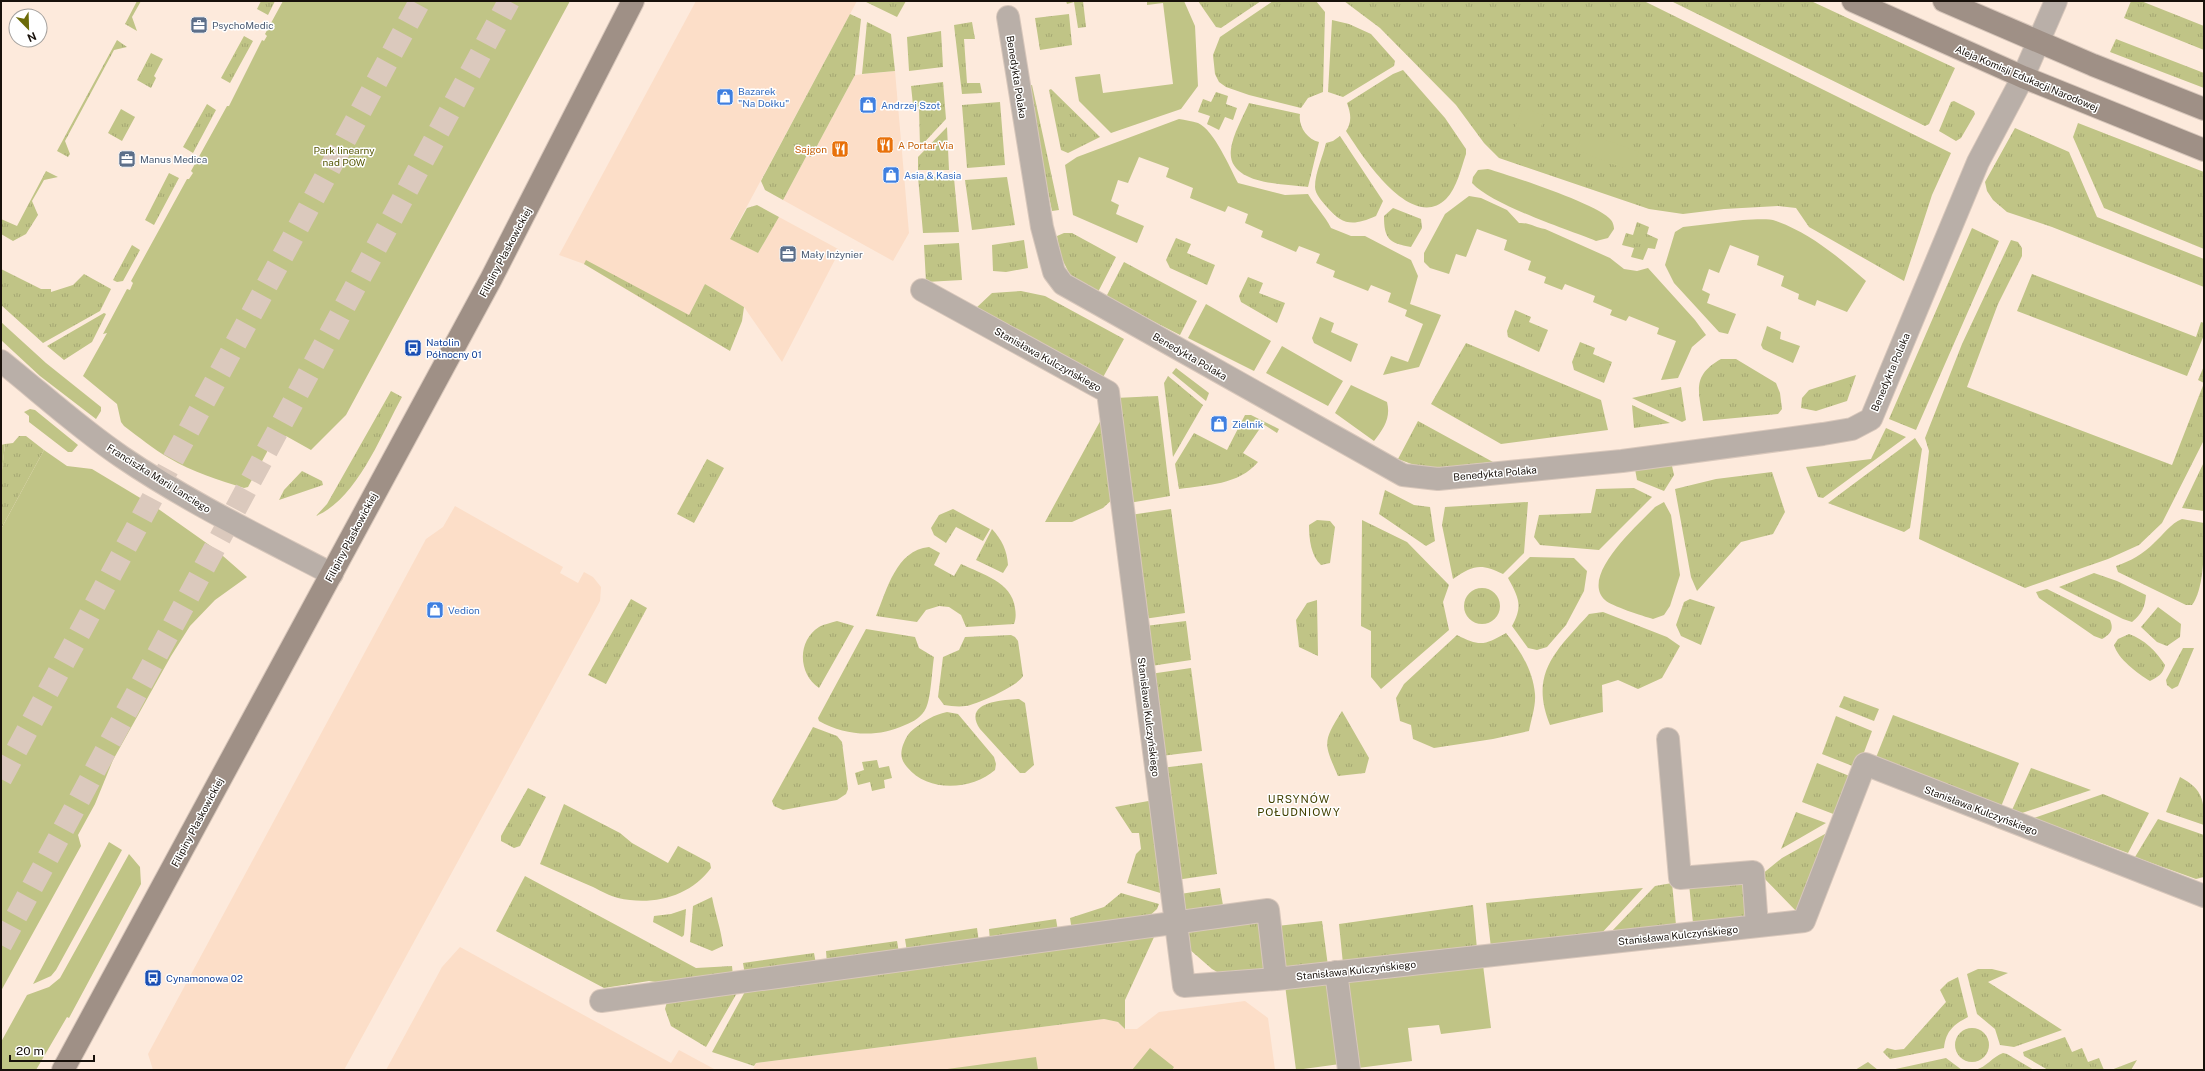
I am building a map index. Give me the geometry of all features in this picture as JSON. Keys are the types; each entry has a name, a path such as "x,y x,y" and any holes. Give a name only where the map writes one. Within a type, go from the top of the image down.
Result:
{"main road":[{"name":"Filipiny Płaskowickiej","path":"63,1070 491,278 633,1"},
{"name":"Aleja Komisji Edukacji Narodowej","path":"1853,1 2023,77 2204,150"},
{"path":"1944,1 2039,43 2204,109"}],"street":[{"name":"Benedykta Polaka","path":"1008,17 1042,227 1054,272 1063,284 1403,475 1438,479 1622,461 1796,438 1852,429 1871,419 1978,162 2023,77 2056,1"},
{"name":"Stanisława Kulczyńskiego","path":"922,290 1108,392 1184,986 1336,972 1804,921 1865,764 2204,896"},
{"name":"Franciszka Marii Lanciego","path":"1,361 76,424 123,458 218,515 332,574"},
{"path":"1668,739 1680,878 1753,872 1757,926"},
{"path":"601,1001 1268,910 1276,978"},
{"path":"1336,972 1349,1070"}],"shaded area":[{"name":"Bazarek \"Na Dołku\"","path":"696,1 857,1 730,238 758,253 779,217 840,250 782,362 744,307 705,284 684,324 584,264 559,255"},
{"path":"895,71 909,233 893,261 783,200 807,155 811,157 855,75"},
{"path":"455,506 563,567 560,573 578,583 584,572 593,577 601,587 600,601 344,1070 153,1070 148,1054 426,539 443,527"},
{"path":"460,947 671,1063 679,1050 716,1070 386,1070 442,967"},
{"path":"1245,1001 1268,1018 1275,1070 753,1070 756,1063 1104,1019 1118,1022 1125,1029 1137,1029 1159,1012"}],"green space":[{"path":"137,1 141,1 132,17 137,31 125,24"},
{"path":"261,1 275,1 268,15 257,9"},
{"name":"Park linearny nad POW","path":"283,1 570,1 346,415 311,450 286,436 268,436 267,452 248,487 244,488 196,472 157,451 124,426 121,422 117,404 83,376 107,333 103,334 127,289 130,290 133,283 131,281 187,179 189,179 193,173 191,171 227,106 229,106 262,40 264,41 267,36 265,34"},
{"path":"864,1 906,1 897,17"},
{"path":"1066,1 1083,1 1086,27 1078,28 1074,2 1067,4"},
{"path":"1147,1 1184,1 1195,26 1198,86 1181,109 1111,133 1079,101 1075,77 1100,74 1103,93 1173,84 1163,3 1147,5"},
{"path":"1198,1 1261,1 1221,28 1216,27"},
{"path":"1273,1 1316,1 1325,12 1323,92 1308,98 1301,108 1249,95 1226,87 1219,82 1215,74 1213,55 1220,37"},
{"path":"1344,1 1644,1 1951,153 1932,195 1904,281 1809,227 1796,208 1778,206 1724,209 1683,214 1649,209 1499,158 1484,143 1456,105 1380,28"},
{"path":"1671,1 1811,1 1955,68 1929,124 1925,126"},
{"path":"2131,1 2141,1 2204,26 2204,50 2124,18"},
{"path":"850,14 861,19 855,75 811,157 807,155 783,200 765,190 761,181"},
{"path":"1069,14 1072,45 1040,50 1035,18"},
{"path":"1332,20 1349,24 1371,34 1395,61 1394,66 1343,97 1328,92"},
{"path":"867,22 891,34 895,71 862,74"},
{"path":"972,22 975,39 964,39 967,83 980,83 982,93 962,94 954,25"},
{"path":"941,31 943,67 909,71 907,37"},
{"path":"244,36 253,41 230,83 221,78"},
{"path":"2116,39 2204,73 2204,88 2110,52"},
{"path":"117,40 127,47 114,50 65,141 70,154 68,157 57,151"},
{"path":"151,53 163,59 154,76 156,78 151,88 137,80"},
{"path":"1403,70 1445,118 1466,149 1466,154 1453,189 1446,199 1432,207 1418,206 1403,198 1388,186 1375,172 1346,131 1350,118 1347,103 1393,74"},
{"path":"943,82 946,119 920,147 919,108 913,105 911,86"},
{"path":"1032,85 1059,210 1052,211 1026,86"},
{"path":"1051,89 1100,137 1068,153 1061,150 1049,90"},
{"path":"1216,92 1228,96 1226,104 1237,108 1233,120 1225,117 1219,130 1207,124 1210,116 1198,112 1203,99 1211,102"},
{"path":"1954,101 1974,111 1975,114 1961,138 1956,141 1939,131 1951,102"},
{"path":"1000,102 1005,165 967,168 962,105"},
{"path":"1249,103 1300,114 1300,123 1304,131 1311,138 1319,142 1308,187 1259,180 1247,176 1238,170 1232,161 1231,149 1236,132"},
{"path":"207,104 216,110 193,153 183,147"},
{"path":"1523,107 1545,116 1538,135 1515,127"},
{"path":"121,109 135,117 122,141 108,133"},
{"path":"1179,119 1198,123 1210,133 1216,141 1238,183 1285,195 1308,194 1331,228 1351,236 1365,236 1411,260 1418,276 1410,304 1441,315 1419,367 1383,375 1391,356 1408,362 1423,324 1405,316 1407,310 1388,302 1391,293 1371,285 1368,291 1333,277 1335,271 1316,263 1320,254 1299,246 1296,252 1261,237 1263,231 1245,223 1248,214 1228,206 1225,212 1190,198 1193,188 1166,177 1169,168 1139,157 1128,183 1118,180 1111,201 1119,205 1116,214 1144,226 1137,243 1073,215 1065,165 1077,157"},
{"path":"2078,123 2204,172 2204,249 2104,208 2073,137"},
{"path":"947,127 949,170 918,170 918,157"},
{"path":"2015,128 2069,152 2097,217 2204,259 2204,287 2052,227 2007,212 1993,200 1987,191 1985,182"},
{"path":"1584,132 1639,152 1630,171 1576,150"},
{"path":"1340,136 1383,201 1376,216 1355,223 1343,221 1332,213 1317,195 1315,190 1316,176 1326,143 1333,141"},
{"path":"1488,169 1553,191 1590,207 1611,220 1614,229 1608,238 1596,241 1512,208 1496,200 1472,183 1473,177 1478,170"},
{"path":"46,171 58,177 44,180 32,201 38,215 26,234 13,241 1,234 1,219 17,226"},
{"path":"169,173 179,178 154,225 145,220"},
{"path":"918,177 954,178 959,232 923,233"},
{"path":"1007,177 1015,225 972,230 965,180"},
{"path":"1469,196 1481,198 1507,210 1519,223 1526,223 1545,229 1610,258 1624,269 1637,271 1648,268 1695,320 1706,335 1692,347 1678,378 1661,380 1676,341 1657,334 1659,328 1629,316 1626,321 1610,315 1612,310 1593,302 1595,296 1565,284 1562,290 1544,283 1546,277 1528,270 1531,261 1504,250 1507,240 1477,229 1466,257 1456,254 1449,274 1430,268 1424,262 1424,253 1445,214"},
{"path":"757,205 779,217 758,253 730,239 747,208"},
{"path":"1393,208 1421,219 1422,228 1411,247 1398,244 1389,239 1387,235 1384,224 1384,216"},
{"path":"1743,220 1772,220 1789,226 1813,239 1866,281 1847,312 1817,300 1815,306 1798,299 1799,294 1781,286 1784,276 1757,265 1759,256 1730,245 1719,273 1709,269 1702,290 1710,294 1707,303 1736,314 1728,334 1719,332 1674,283 1665,265 1675,232 1683,227"},
{"path":"1637,222 1649,227 1647,234 1658,239 1655,249 1648,248 1643,260 1631,257 1634,248 1622,245 1626,233 1633,235"},
{"path":"1972,228 1999,241 1916,430 1889,419"},
{"path":"1064,233 1072,233 1116,257 1098,292 1071,277 1060,255 1057,236"},
{"path":"1176,238 1191,244 1187,253 1215,265 1207,285 1170,268 1166,260"},
{"path":"1024,240 1028,268 1006,272 993,271 992,245"},
{"path":"2011,240 2018,242 2022,248 2022,256 1998,304 1967,387 2172,465 2204,383 2204,440 2162,523 2139,545 2108,559 2025,588 1919,539 1929,451 1925,438 1962,344"},
{"path":"959,243 962,280 926,282 924,245"},
{"path":"132,245 140,250 123,281 117,282 113,280"},
{"path":"586,260 689,315 705,284 744,307 742,321 730,351 584,264"},
{"path":"1124,262 1197,301 1180,335 1106,297"},
{"path":"1,269 41,289 51,289 51,292 73,285 84,274 111,289 100,311 43,343 1,305"},
{"path":"2032,274 2196,337 2201,322 2204,323 2204,335 2187,376 2017,311"},
{"path":"1248,277 1263,283 1259,293 1285,303 1277,323 1241,302 1239,296"},
{"path":"1021,291 1045,296 1124,339 1101,381 974,310 992,293"},
{"path":"1206,304 1271,341 1254,371 1188,338"},
{"path":"1515,310 1531,317 1529,322 1548,330 1539,352 1508,337 1507,331"},
{"path":"104,313 106,314 92,342 64,360 47,346"},
{"path":"1320,317 1334,323 1331,332 1358,344 1351,362 1314,343 1312,338"},
{"path":"1,322 46,363 101,407 101,411 96,419 40,376 1,340"},
{"path":"1767,326 1781,332 1780,339 1800,346 1793,363 1763,349 1761,345"},
{"path":"1580,342 1595,348 1593,354 1612,362 1604,383 1574,370 1572,362"},
{"path":"1466,343 1601,400 1608,430 1501,444 1431,404"},
{"path":"1282,346 1343,381 1328,406 1266,373"},
{"path":"1721,359 1736,359 1776,383 1780,393 1782,409 1778,414 1703,421 1699,393 1701,378 1711,365"},
{"path":"2204,366 2204,383 2198,380"},
{"path":"1176,368 1209,393 1206,401 1172,373"},
{"path":"1856,375 1847,401 1816,411 1801,408 1802,398 1809,390"},
{"path":"1168,376 1203,405 1173,457 1164,383"},
{"path":"1351,385 1387,402 1388,413 1386,423 1374,441 1335,413"},
{"path":"1681,387 1686,420 1682,422 1632,398"},
{"path":"391,391 402,397 376,447 356,481 344,496 331,508 316,516 327,504"},
{"path":"1158,396 1170,496 1129,503 1115,398"},
{"path":"1632,405 1670,423 1634,428"},
{"path":"30,409 35,410 78,445 72,452 68,452 29,422 29,416 24,412"},
{"path":"1245,415 1251,415 1279,429 1277,433 1263,424 1243,453 1258,462 1250,470 1232,480 1211,485 1179,489 1175,464 1194,433 1227,450"},
{"path":"1103,416 1115,497 1103,508 1072,522 1045,522"},
{"path":"1418,421 1493,462 1425,469 1398,459"},
{"path":"1886,428 1906,437 1823,498 1818,497 1806,467 1871,459"},
{"path":"19,436 26,436 44,450 1,529 1,479 5,444 13,443"},
{"path":"1915,438 1922,449 1910,528 1904,532 1828,503"},
{"path":"5,444 1,479 1,445"},
{"path":"44,450 67,466 92,469 157,508 215,549 247,577 215,600 190,626 171,656 113,760 95,804 78,835 81,846 1,991 1,529"},
{"path":"707,459 724,468 694,523 677,514"},
{"path":"2204,462 2204,511 2182,508"},
{"path":"1672,466 1674,475 1664,491 1637,480 1635,469"},
{"path":"302,471 322,481 323,485 279,500 284,490"},
{"path":"1772,472 1785,512 1773,534 1741,542 1697,591 1691,577 1675,489 1716,479"},
{"path":"1634,488 1652,497 1599,550 1540,545 1534,537 1539,515 1591,513 1596,489"},
{"path":"1385,490 1414,505 1430,507 1435,541 1426,546 1379,514"},
{"path":"1528,502 1524,553 1503,574 1489,568 1477,567 1466,571 1453,579 1442,525 1445,507"},
{"path":"1664,502 1671,515 1680,575 1670,606 1664,615 1653,619 1620,608 1605,600 1599,590 1600,578 1605,565 1614,551 1655,507"},
{"path":"953,509 990,529 983,541 956,527 946,543 934,535 931,528 939,515"},
{"path":"1171,509 1185,613 1144,619 1130,515"},
{"path":"2182,519 2204,523 2202,578 2196,598 2192,605 2186,605 2118,572 2116,566 2141,554 2171,526"},
{"path":"1317,520 1330,521 1335,527 1330,563 1321,565 1315,557 1309,536 1309,525"},
{"path":"1362,520 1407,542 1449,585 1443,602 1449,630 1381,689 1371,677 1371,631 1361,626"},
{"path":"992,529 999,537 1005,550 1008,565 1003,573 976,560"},
{"path":"929,547 940,553 934,565 954,576 961,564 987,575 1002,585 1013,599 1016,612 1014,624 966,627 961,615 949,607 939,606 926,610 917,622 876,616 894,573 901,563 908,555"},
{"path":"1530,557 1574,558 1587,571 1584,591 1566,625 1547,647 1537,650 1528,648 1512,626 1518,613 1518,602 1515,591 1508,578"},
{"path":"2094,573 2117,581 2146,595 2142,610 2132,622 2059,587"},
{"path":"1482,588 1492,591 1497,596 1500,606 1497,616 1492,621 1482,624 1472,621 1467,616 1464,606 1467,596 1472,591"},
{"path":"2047,589 2110,620 2112,629 2110,633 2102,639 2094,636 2039,598 2036,592"},
{"path":"631,599 647,608 606,684 588,675"},
{"path":"1690,599 1715,607 1701,645 1681,636 1676,625 1684,602"},
{"path":"1317,600 1318,656 1299,647 1296,620 1307,603"},
{"path":"2158,607 2181,624 2180,637 2167,646 2157,642 2141,627"},
{"path":"1603,612 1667,637 1680,646 1662,678 1638,689 1618,680 1602,685 1603,712 1550,725 1544,707 1543,691 1544,677 1549,664 1566,640 1589,614"},
{"path":"837,621 854,626 819,688 807,675 803,658 804,649 807,640 819,627"},
{"path":"1186,621 1191,660 1151,666 1145,626"},
{"path":"866,629 915,637 919,648 934,657 928,703 922,714 917,719 894,729 884,732 862,734 840,730 829,726 819,721 818,718"},
{"path":"1506,633 1517,647 1532,677 1535,703 1529,731 1493,739 1434,748 1413,739 1411,725 1400,721 1396,698 1404,684 1457,635 1477,643 1482,643 1493,640"},
{"path":"2129,634 2135,636 2150,646 2165,665 2160,675 2150,681 2129,665 2116,650 2114,645 2118,639"},
{"path":"1011,635 1018,641 1023,676 1020,680 997,694 971,705 944,705 938,697 943,657 959,650 965,637"},
{"path":"2183,648 2194,648 2178,686 2172,689 2167,685 2166,680"},
{"path":"1191,668 1202,751 1161,756 1150,674"},
{"path":"1844,696 1879,709 1874,721 1839,707"},
{"path":"1019,699 1025,703 1034,765 1025,773 1020,773 980,729 976,720 976,713 986,704 1003,700"},
{"path":"1342,711 1369,758 1365,773 1338,776 1330,757 1327,743 1328,737"},
{"path":"947,712 958,714 994,757 996,764 995,770 985,777 963,785 938,785 926,781 916,775 903,762 903,745 909,734 930,718"},
{"path":"1893,715 2019,763 2000,809 1875,760"},
{"path":"1836,716 1872,731 1863,755 1859,755 1855,767 1822,754"},
{"path":"813,727 837,736 842,742 848,789 846,794 837,800 783,810 774,806 772,801"},
{"path":"877,760 879,768 889,766 892,778 884,780 885,788 872,791 870,782 858,785 855,773 864,770 862,762"},
{"path":"1202,763 1217,874 1176,880 1161,768"},
{"path":"1817,763 1852,777 1836,815 1802,802"},
{"path":"2031,768 2091,790 2022,813 2012,810"},
{"path":"2180,777 2194,787 2201,797 2204,809 2204,825 2166,812"},
{"path":"528,788 546,797 520,846 514,848 501,841 501,836"},
{"path":"2103,794 2149,813 2128,853 2034,818"},
{"path":"1154,800 1167,895 1127,883 1136,854 1141,849 1139,833 1132,833 1115,807"},
{"path":"564,804 620,833 632,843 668,863 678,846 710,863 711,868 692,886 669,897 644,901 618,898 609,895 540,864"},
{"path":"1796,812 1826,823 1781,849"},
{"path":"2158,819 2204,835 2204,877 2196,879 2135,857"},
{"path":"1832,830 1797,912 1761,875 1782,858"},
{"path":"109,842 122,850 56,970 51,976 33,984"},
{"path":"129,854 140,867 141,884 69,1018 67,1017 36,1070 1,1070 1,1042 27,995 49,987 60,978"},
{"path":"525,876 696,968 732,966 733,976 669,984 649,981 604,988 496,931"},
{"path":"1747,878 1751,916 1693,923 1689,884"},
{"path":"1672,883 1676,925 1610,933 1655,886"},
{"path":"1220,888 1224,911 1183,916 1180,894"},
{"path":"1643,888 1600,935 1491,948 1486,903"},
{"path":"1121,893 1159,904 1157,909 1146,919 1072,931 1070,918 1104,907"},
{"path":"712,897 723,946 712,951 690,942 693,906"},
{"path":"1473,905 1477,949 1343,964 1339,924"},
{"path":"686,909 684,935 682,937 653,922 654,916 671,914"},
{"path":"1262,917 1270,972 1224,976 1212,969 1189,949 1184,928"},
{"path":"1056,919 1058,931 990,941 989,929"},
{"path":"1322,921 1328,966 1284,971 1277,926"},
{"path":"977,928 979,943 907,952 905,939"},
{"path":"1155,935 1125,1000 1125,1029 1118,1022 1104,1019 756,1063 754,1066 712,1052 747,988"},
{"path":"897,941 899,953 827,964 826,951"},
{"path":"814,953 816,964 745,975 743,963"},
{"path":"1483,965 1491,1028 1441,1034 1439,1025 1408,1028 1412,1061 1358,1068 1348,981"},
{"path":"1978,969 1992,969 2008,973 1988,982 2062,1030 2014,1047 2000,1045 1995,1029 1977,1014 1967,974"},
{"path":"1958,977 1968,1017 1951,1029 1946,1037 1944,1048 1890,1059 1883,1052 1887,1048 1895,1050 1904,1049 1946,1002 1940,990 1948,982"},
{"path":"1329,979 1340,1064 1296,1070 1285,985"},
{"path":"737,993 706,1047 671,1026 665,1009 668,998"},
{"path":"1972,1028 1984,1033 1989,1045 1984,1057 1972,1062 1960,1057 1955,1045 1960,1033"},
{"path":"2065,1037 2072,1052 2082,1048 2088,1062 2099,1058 2104,1070 2048,1070 2024,1056 2023,1052"},
{"path":"1150,1048 1174,1067 1172,1070 1132,1070"},
{"path":"2003,1053 2034,1070 1975,1070 1983,1067"},
{"path":"1036,1057 1038,1070 940,1070"},
{"path":"1946,1058 1962,1070 1891,1070"},
{"path":"2137,1060 2131,1070 2111,1070"},
{"path":"1868,1062 1878,1070 1855,1070"}],"tunnel":[{"path":"1,779 420,1"},
{"path":"1,945 509,1"}],"place":[{"name":"PsychoMedic","path":"199,25"},
{"name":"Bazarek \"Na Dołku\"","path":"725,97"},
{"name":"Andrzej Szot","path":"868,105"},
{"name":"A Portar Via","path":"885,145"},
{"name":"Sajgon","path":"840,149"},
{"name":"Manus Medica","path":"127,159"},
{"name":"Asia & Kasia","path":"891,175"},
{"name":"Mały Inżynier","path":"788,254"},
{"name":"Natolin Północny 01","path":"413,348"},
{"name":"Zielnik","path":"1219,424"},
{"name":"Vedion","path":"435,610"},
{"name":"Cynamonowa 02","path":"153,978"}],"district":[{"name":"URSYNÓW POŁUDNIOWY","path":"1299,805"}]}
